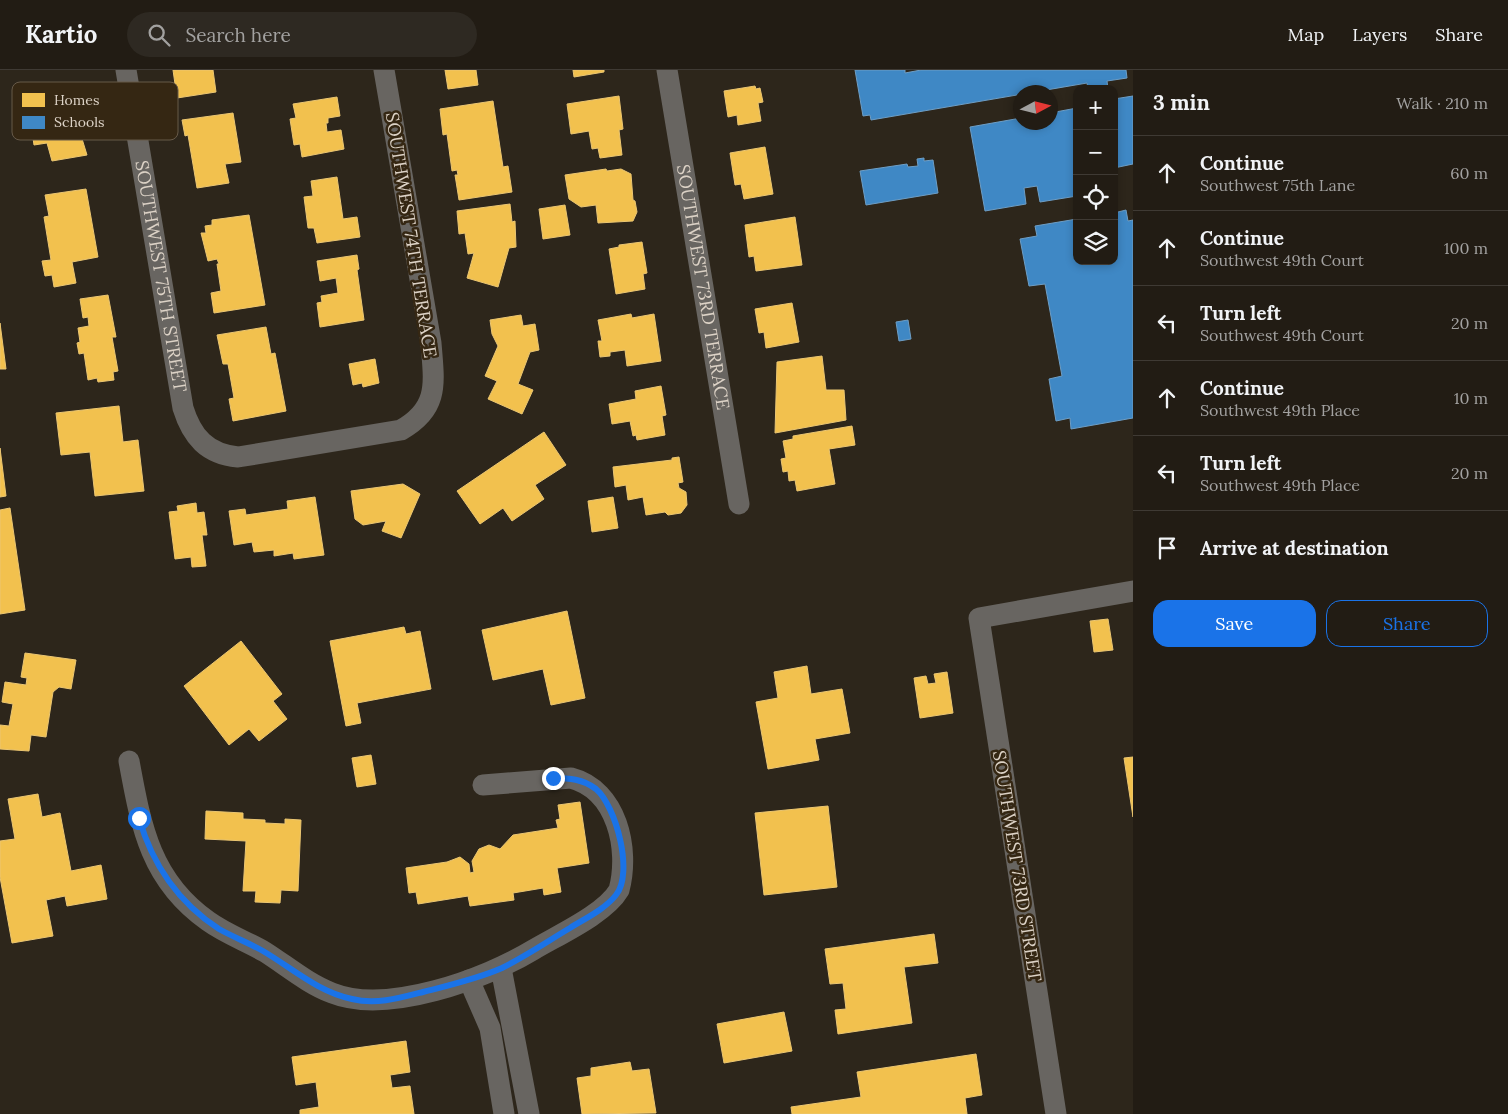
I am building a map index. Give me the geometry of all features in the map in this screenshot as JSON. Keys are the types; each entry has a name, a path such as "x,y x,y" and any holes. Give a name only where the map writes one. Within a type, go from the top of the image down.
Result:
{"street":[{"name":"SOUTHWEST 74TH TERRACE","path":"384,70 430,343 434,380 431,400"},
{"name":"SOUTHWEST 73RD TERRACE","path":"667,70 739,504"},
{"name":"SOUTHWEST 75TH STREET","path":"138,140 181,400 190,427 204,445 214,452 226,456 250,457 401,430 418,418 431,400"},
{"name":"SOUTHWEST 73RD STREET","path":"1056,1114 979,618 1133,591"},
{"path":"129,761 144,837 167,879 195,910 208,921 264,951 290,969 332,993 363,1001 396,999 469,980 502,968 597,911 616,895 619,890 622,873 618,831 606,802 597,790 585,782 572,778 483,785"},
{"path":"502,968 529,1114"},
{"path":"469,980 490,1028 498,1065 504,1114"},
{"path":"498,1065 519,1061"}],"building: Homes":[{"path":"173,70 213,70 216,92 178,98 178,82 175,82"},
{"path":"445,70 476,70 478,85 448,89"},
{"path":"573,70 604,70 604,72 574,77"},
{"path":"755,86 756,89 760,88 763,102 758,103 761,121 738,125 737,115 728,117 724,91"},
{"path":"619,96 623,129 619,130 622,155 600,158 598,148 592,149 589,131 571,134 567,104"},
{"path":"337,97 340,116 328,118 328,123 326,123 327,132 341,130 344,149 302,157 300,144 294,145 290,119 296,118 293,104"},
{"path":"493,101 503,167 508,166 512,192 459,200 455,175 458,175 457,170 452,171 447,134 443,135 440,109"},
{"path":"233,113 241,162 225,164 229,183 197,188 188,135 185,136 182,120"},
{"path":"33,140 82,140 87,155 52,161 47,143 34,145"},
{"path":"765,147 773,194 744,199 741,184 735,185 730,153"},
{"path":"606,169 607,171 621,169 631,174 633,200 635,201 637,212 633,221 598,223 596,205 581,207 569,199 565,175"},
{"path":"337,177 343,219 357,217 360,237 317,243 314,228 308,228 304,197 313,196 311,181"},
{"path":"86,189 98,257 72,262 76,283 54,287 52,275 45,276 42,261 51,260 44,217 49,216 45,195"},
{"path":"510,204 512,222 515,221 516,247 509,248 498,287 467,278 474,253 468,254 465,233 459,234 457,211"},
{"path":"565,205 570,235 543,239 539,209"},
{"path":"249,215 265,305 214,313 211,293 221,291 217,264 219,264 217,259 208,261 201,233 206,233 205,226 212,225 212,220"},
{"path":"795,217 802,265 756,271 754,256 749,257 745,225"},
{"path":"642,242 647,273 643,274 645,289 616,294 609,249 619,247 619,245"},
{"path":"357,255 359,269 357,270 364,320 320,327 317,303 322,302 321,296 338,293 336,278 320,281 317,261"},
{"path":"108,295 116,337 112,337 118,371 113,372 114,380 98,382 97,378 88,380 84,353 79,354 77,343 80,342 78,328 89,326 88,317 83,318 80,299"},
{"path":"792,303 799,342 766,348 764,332 759,333 755,309"},
{"path":"631,314 632,318 654,314 661,361 627,366 625,350 610,352 610,356 600,357 598,341 602,341 598,320"},
{"path":"521,315 523,326 535,324 539,350 530,352 518,384 533,390 522,414 488,399 497,381 485,376 498,346 492,334 490,320"},
{"path":"0,323 6,369 0,369"},
{"path":"266,327 271,354 275,353 286,411 233,421 229,399 234,398 228,364 223,364 217,335"},
{"path":"822,356 826,390 844,390 846,420 775,433 777,362"},
{"path":"375,359 379,383 363,387 362,383 353,385 349,364"},
{"path":"661,386 666,415 662,416 665,435 637,440 636,435 633,436 630,421 612,424 609,404 636,399 635,391"},
{"path":"119,406 123,442 138,440 144,491 95,496 90,452 61,455 56,413"},
{"path":"852,426 855,445 829,449 835,484 797,491 795,480 789,481 788,471 783,472 781,459 786,458 783,441 793,439 793,436"},
{"path":"544,432 566,465 535,485 544,499 512,521 503,508 480,524 457,491"},
{"path":"0,448 6,496 0,497"},
{"path":"679,457 683,482 678,483 679,488 686,492 687,505 681,513 668,515 665,512 646,515 643,497 628,500 626,485 615,487 613,467 672,460 672,458"},
{"path":"403,484 420,494 401,538 382,531 386,521 363,525 355,519 351,491"},
{"path":"315,497 324,555 294,559 293,553 274,556 274,550 254,552 252,542 234,545 229,511 245,509 246,515 288,509 287,501"},
{"path":"613,497 618,528 592,532 588,501"},
{"path":"196,503 197,513 204,512 207,535 202,535 206,566 192,567 191,557 175,559 169,512 178,511 177,506"},
{"path":"10,508 25,610 0,614 0,510"},
{"path":"567,611 585,698 551,705 543,669 493,680 482,630"},
{"path":"1108,619 1113,650 1094,652 1090,621"},
{"path":"404,627 406,634 420,631 431,689 357,703 361,723 346,726 330,641"},
{"path":"241,641 282,694 273,701 287,719 259,741 249,729 229,745 184,686"},
{"path":"25,653 76,660 71,689 59,687 53,692 46,737 31,735 29,751 0,749 0,725 9,726 13,704 2,702 5,682 26,685 27,678 21,677"},
{"path":"807,666 811,694 842,689 850,733 815,739 819,760 768,769 756,702 778,698 774,672"},
{"path":"947,672 953,713 920,718 914,678 926,676 928,684 936,683 934,674"},
{"path":"371,755 376,784 357,787 352,758"},
{"path":"1133,757 1133,817 1124,758"},
{"path":"38,794 42,817 60,813 71,871 101,865 107,899 67,906 65,896 46,900 53,936 12,943 0,877 0,841 15,839 8,799"},
{"path":"580,802 589,863 557,868 561,892 544,895 543,888 513,893 514,900 470,906 468,896 418,904 416,892 409,893 406,868 447,862 460,857 469,864 470,873 474,872 472,861 479,849 489,845 500,849 513,835 558,828 556,820 560,819 558,805"},
{"path":"828,806 837,887 764,895 755,813"},
{"path":"206,811 243,813 243,819 265,820 265,823 285,824 285,819 301,820 298,891 281,890 280,903 255,902 256,891 243,891 246,841 205,839"},
{"path":"934,934 938,963 904,967 912,1023 838,1034 835,1010 846,1009 843,983 830,984 825,949"},
{"path":"784,1012 792,1051 724,1063 717,1024"},
{"path":"406,1041 410,1072 390,1075 392,1088 410,1086 414,1114 300,1114 300,1110 319,1107 316,1082 296,1085 292,1057"},
{"path":"976,1054 982,1095 965,1098 967,1114 792,1114 791,1107 861,1097 857,1072"},
{"path":"630,1062 632,1071 649,1069 656,1113 582,1114 577,1078 591,1076 591,1068"}],"building: Schools":[{"path":"855,70 905,70 905,73 921,70 1126,70 1127,78 1107,81 1108,85 1087,85 1087,83 1058,88 1058,85 1013,85 1013,96 871,120 870,115 863,116"},
{"path":"1133,96 1133,164 1118,167 1118,130 1118,98"},
{"path":"1073,109 1073,197 1040,202 1037,186 1024,188 1026,204 985,211 970,127 1013,119 1013,130 1058,130 1058,112"},
{"path":"924,158 924,161 933,160 938,193 866,205 860,171 907,164 908,167 918,166 917,159"},
{"path":"1126,210 1128,221 1133,220 1133,418 1071,429 1070,418 1056,421 1049,379 1062,376 1045,284 1029,286 1020,239 1037,236 1035,226 1073,220 1073,265 1118,265 1118,212"},
{"path":"908,320 911,339 899,341 896,322"}],"route":[{"path":"139,818 144,837 167,879 182,897 208,921 264,951 290,969 332,993 351,999 377,1001 396,999 469,980 502,968 608,904 616,895 621,883 621,845 614,817 606,802 597,790 585,782 572,778 553,778"}]}
